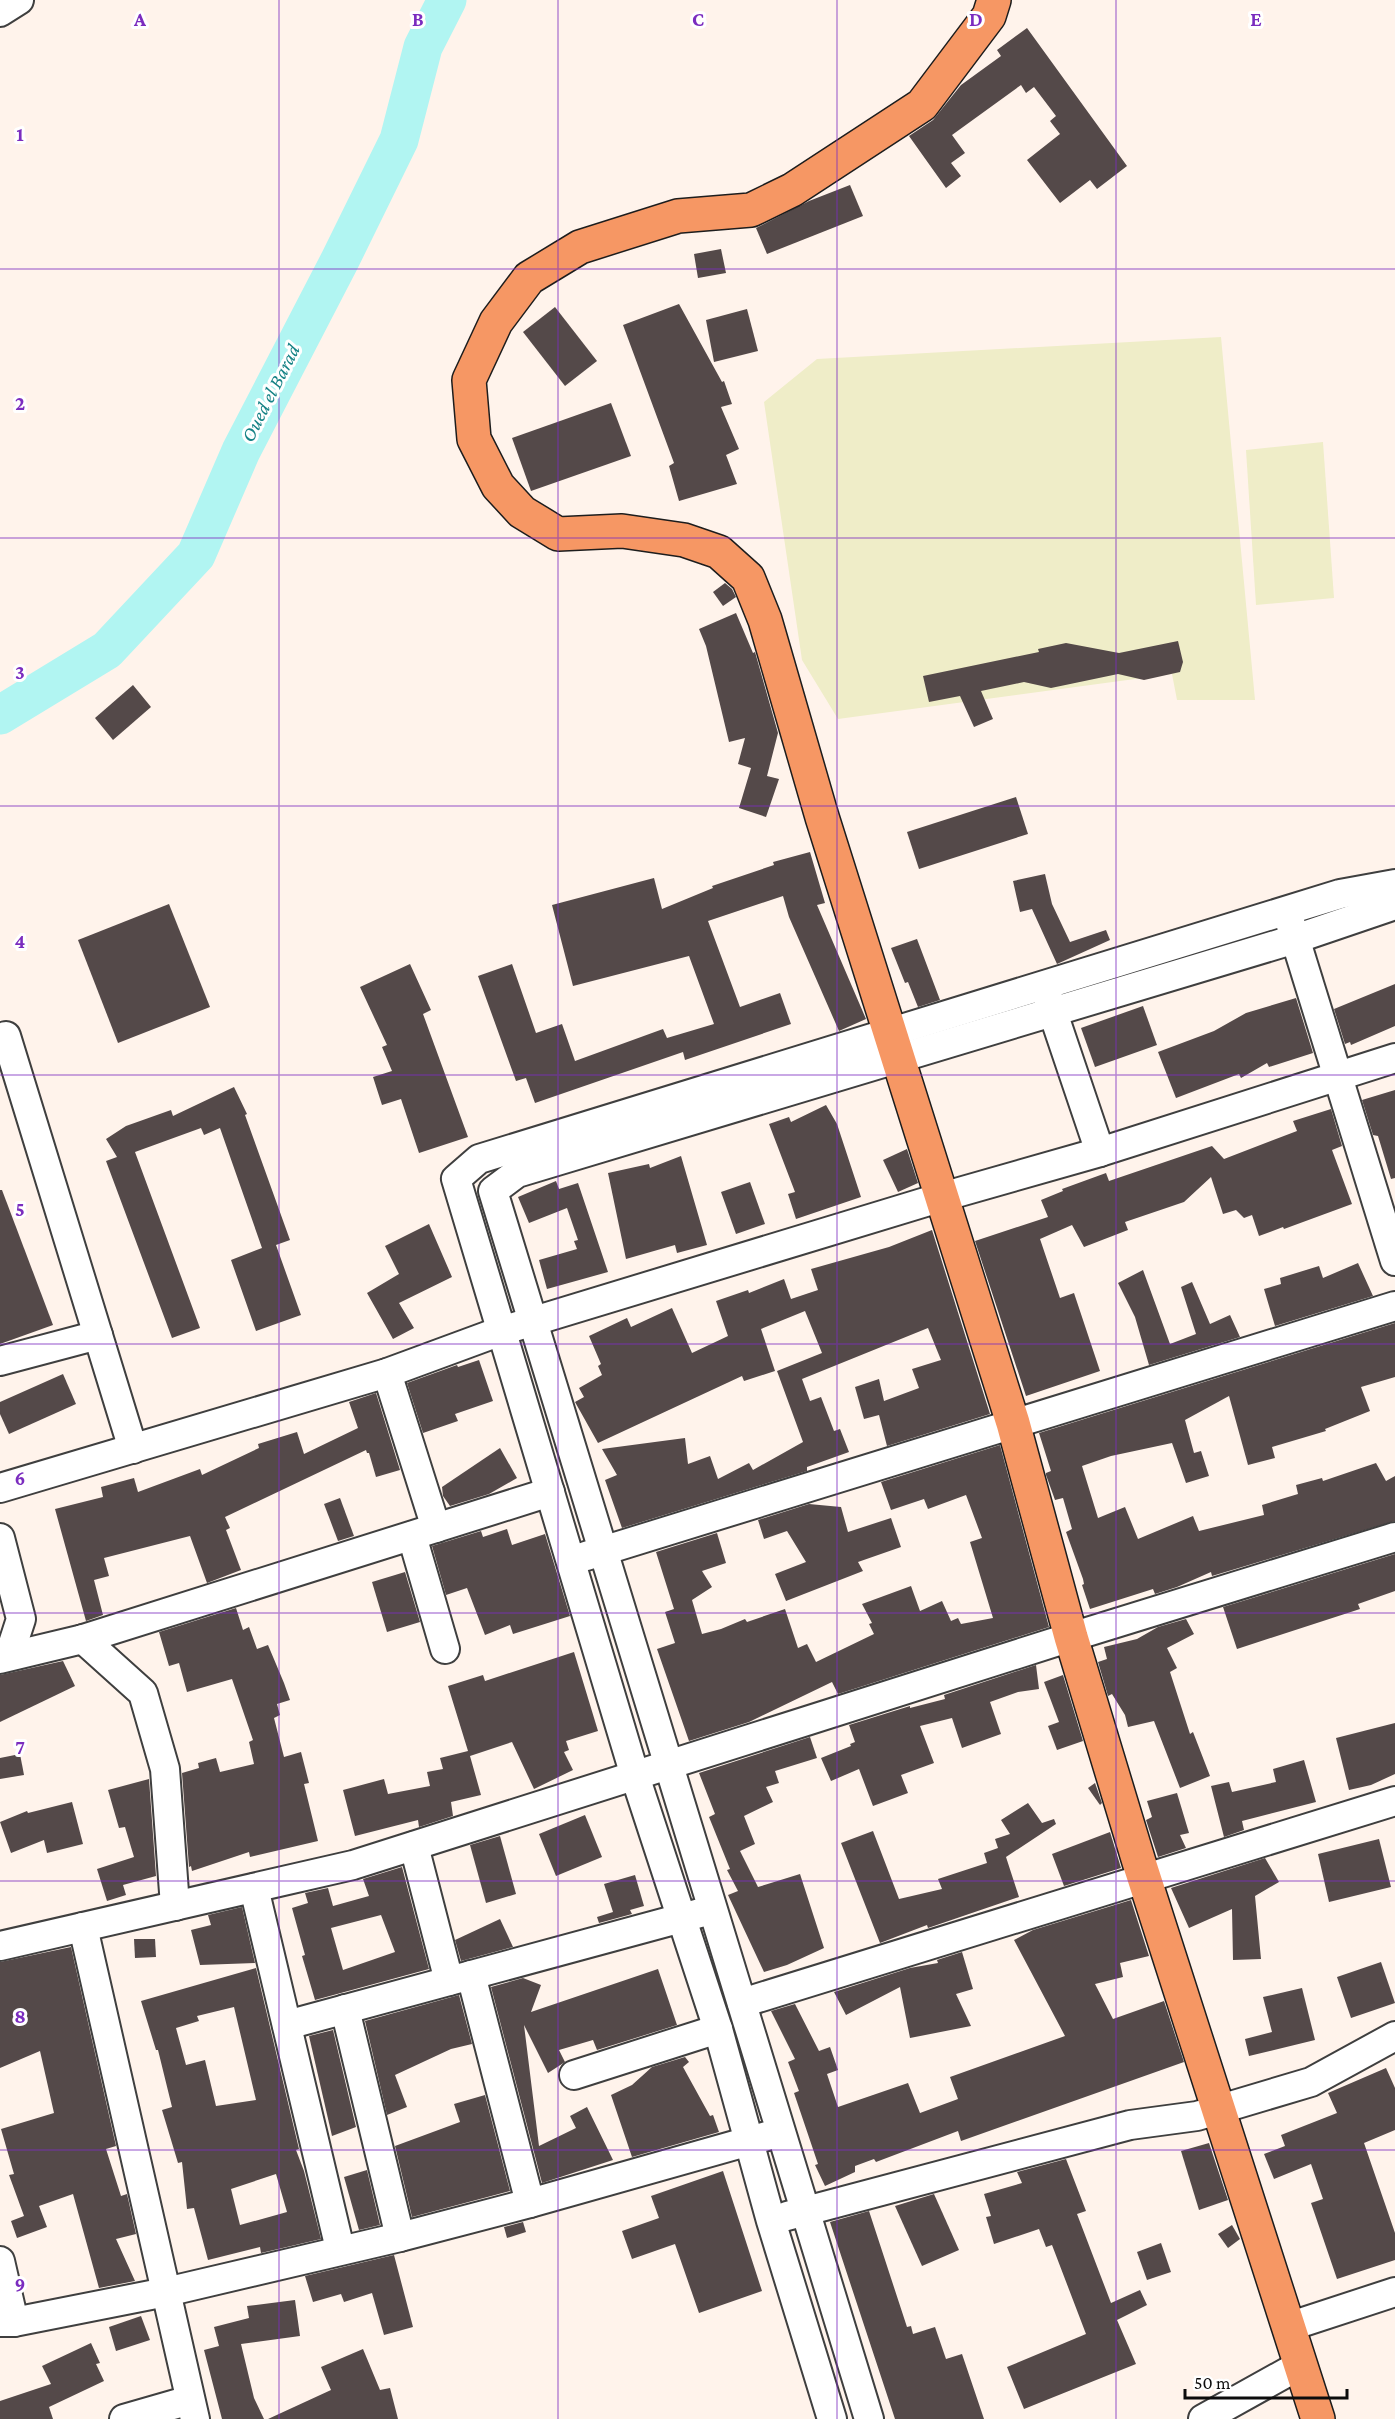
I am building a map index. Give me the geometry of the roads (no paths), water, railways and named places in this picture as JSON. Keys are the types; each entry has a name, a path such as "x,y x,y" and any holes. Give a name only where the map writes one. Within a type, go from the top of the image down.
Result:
{"main road":[{"path":"994,0 989,16 922,105 792,190 751,210 678,216 580,247 529,278 496,322 469,380 474,439 498,486 522,512 558,534 622,531 684,540 719,552 748,578 765,620 822,817 1013,1423 1071,1636 1144,1878 1318,2419"}],"street":[{"path":"0,12 19,0"},
{"path":"1049,999 1286,911 1340,894 1395,884"},
{"path":"832,2419 771,2221 718,2029 635,1776 456,1179 479,1159 894,1046 1049,999 1295,939 1395,905"},
{"path":"1286,911 1395,1261"},
{"path":"1049,999 1100,1152"},
{"path":"6,1036 133,1449"},
{"path":"870,2419 493,1191 517,1173 894,1046"},
{"path":"0,1488 387,1373 533,1321 942,1197 1100,1152 1395,1058"},
{"path":"571,1561 1395,1306"},
{"path":"0,1361 98,1335"},
{"path":"387,1373 424,1532 445,1649"},
{"path":"5,1658 83,1639 550,1492"},
{"path":"0,1946 353,1865 1071,1636 1395,1537"},
{"path":"0,1538 21,1619 5,1658"},
{"path":"83,1639 143,1693 165,1769 176,1906"},
{"path":"742,2003 1395,1801"},
{"path":"414,1846 460,1978 530,2203"},
{"path":"254,1888 340,2249"},
{"path":"287,2025 713,1910"},
{"path":"83,1927 193,2409 124,2419"},
{"path":"345,2008 400,2237"},
{"path":"574,2075 718,2029"},
{"path":"771,2221 1130,2125 1197,2116 1311,2082 1395,2037"},
{"path":"0,2261 7,2322 166,2292 340,2249 400,2237 530,2203 749,2140 782,2133"},
{"path":"1288,2327 1395,2292"},
{"path":"1203,2419 1300,2365"}],"waterway":[{"name":"Oued el Barad","path":"0,715 107,650 196,555 241,451 399,140 423,47 447,0"}]}
